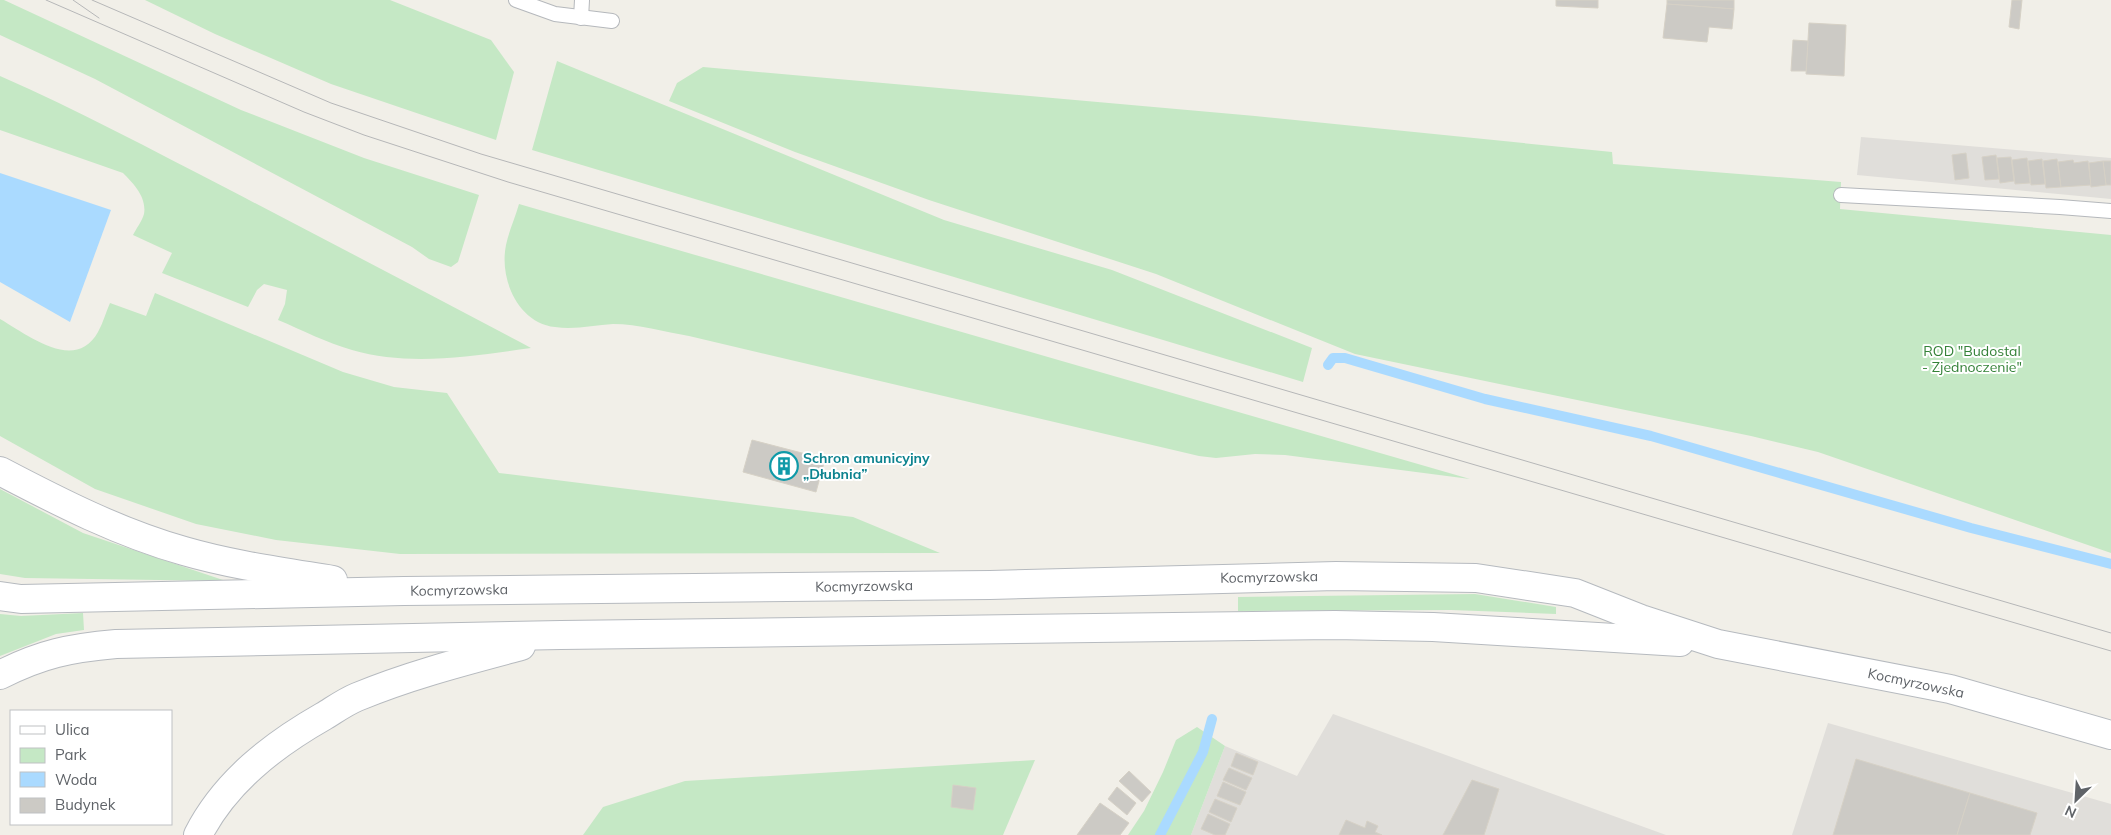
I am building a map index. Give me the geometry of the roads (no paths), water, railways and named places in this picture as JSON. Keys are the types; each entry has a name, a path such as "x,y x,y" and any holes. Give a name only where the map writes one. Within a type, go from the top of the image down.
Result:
{"main road":[{"path":"0,472 93,518 184,552 284,572 404,591"},
{"name":"Kocmyrzowska","path":"0,596 31,599 404,591 990,585 1336,576 1476,578 1575,594 1718,644 1950,689 2111,735"},
{"name":"Kocmyrzowska","path":"0,675 43,656 75,648 116,644 560,635 1335,625 1433,627 1718,644"},
{"path":"198,835 206,819 249,768 296,732 355,698 435,669 560,635"}],"lane":[{"path":"516,0 555,14 612,21"},
{"path":"581,18 582,0"},
{"path":"1841,195 2060,206 2111,211"}],"water":[{"path":"0,173 111,210 70,322 0,282"}],"waterway":[{"path":"1328,365 1333,358 1345,358 1485,399 1651,436 1971,528 2111,564"},
{"path":"1160,835 1203,752 1212,719"}],"tram line":[{"path":"46,0 304,112 364,135 508,182 2111,651"},
{"path":"73,0 99,18"},
{"path":"92,0 331,103 481,154 2111,633"}],"place":[{"name":"Schron amunicyjny „Dłubnia”","path":"784,466"}],"park label":[{"name":"ROD \"Budostal - Zjednoczenie\"","path":"1972,360"}]}
